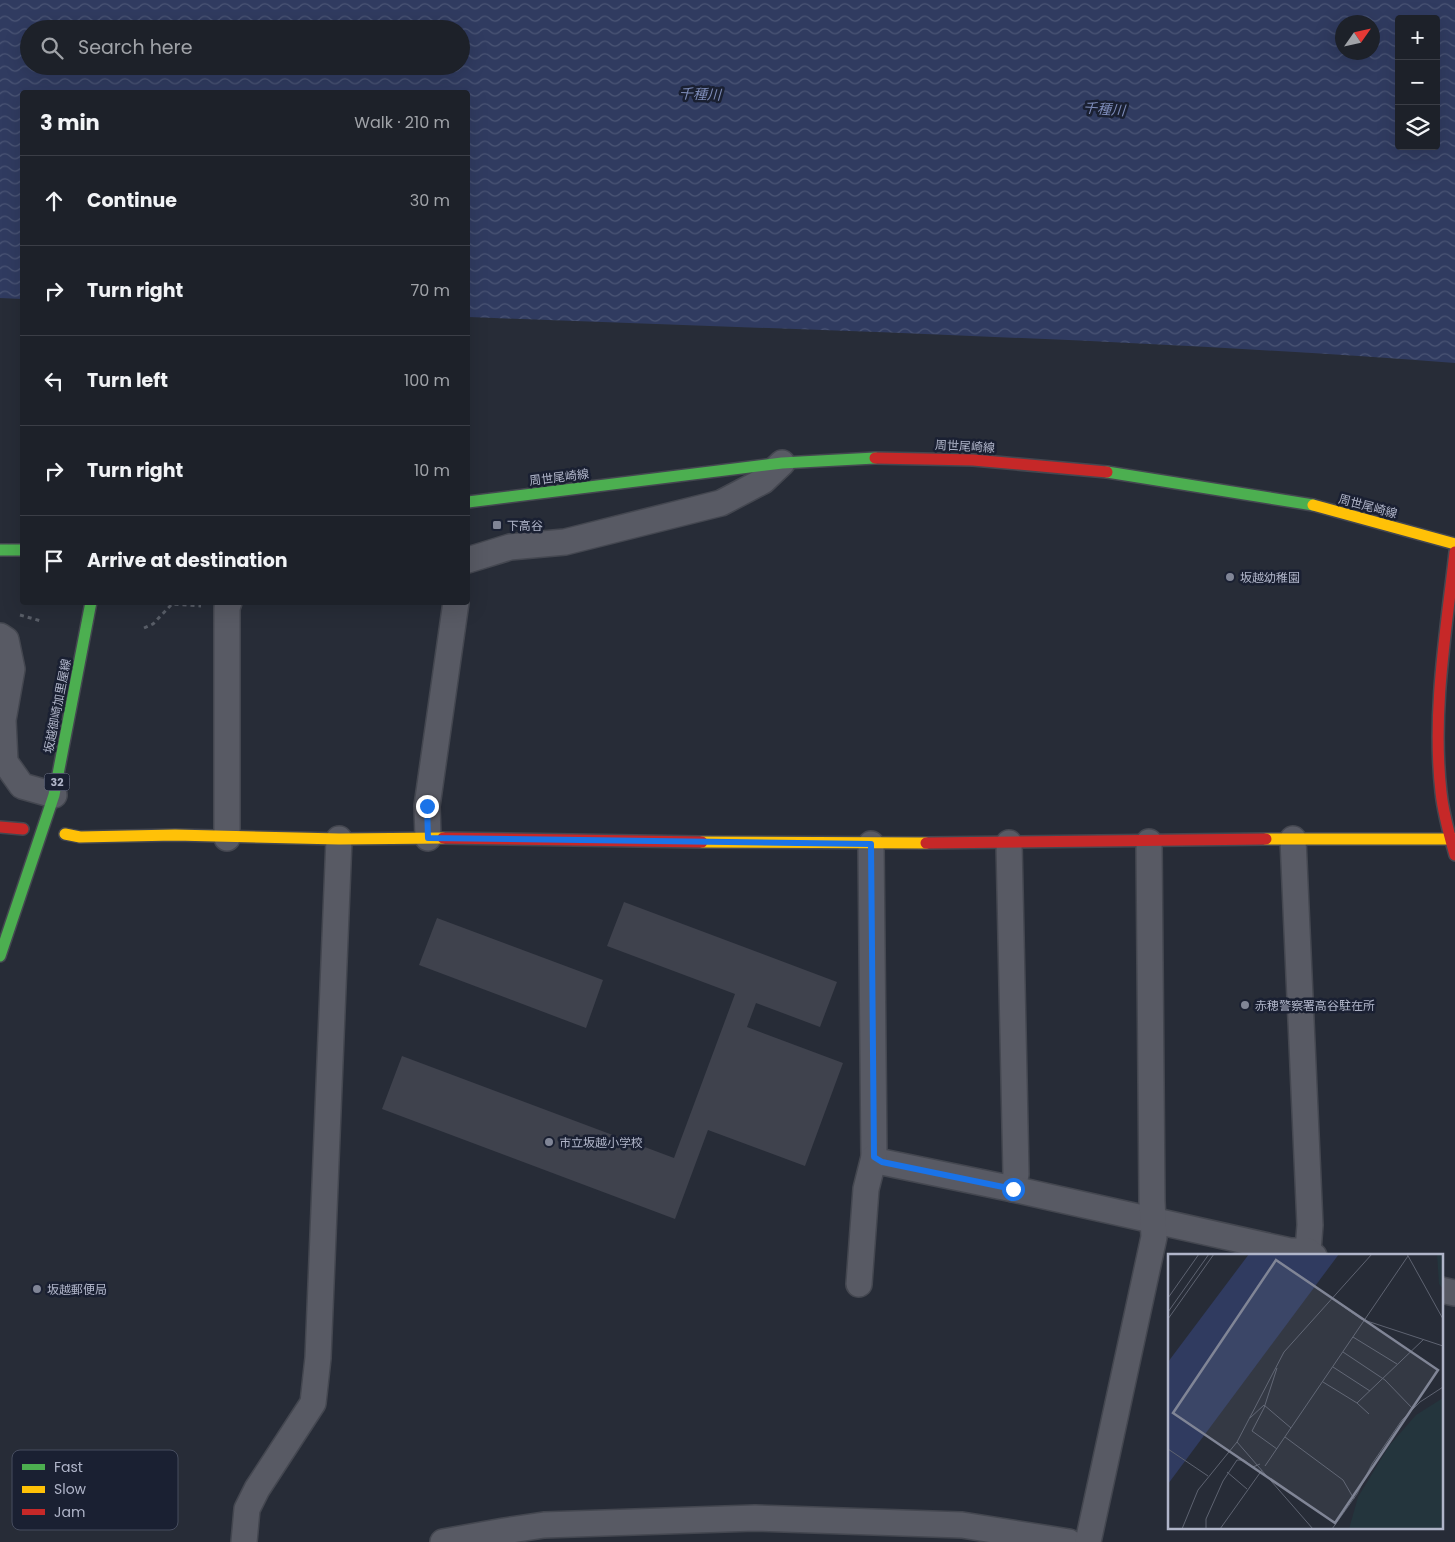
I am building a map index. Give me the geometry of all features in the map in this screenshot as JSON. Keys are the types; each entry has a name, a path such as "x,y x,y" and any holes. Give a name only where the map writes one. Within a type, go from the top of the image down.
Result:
{"street":[{"name":"周世尾崎線","path":"470,502 782,464 889,457 973,460 1110,472 1322,508 1455,544"},
{"path":"470,559 510,547 565,542 721,503 763,481 782,464"},
{"path":"0,550 20,550"},
{"path":"1455,552 1440,710 1440,784 1444,812 1453,840 1455,855"},
{"name":"坂越御崎加里屋線","path":"0,956 54,795 91,605"},
{"path":"227,838 228,605"},
{"path":"428,838 427,806 456,605"},
{"path":"0,636 6,640 12,669 3,720 5,762 22,786 54,795"},
{"path":"0,827 23,829"},
{"path":"65,834 80,837 175,835 227,838 428,838 871,844 1293,839 1453,840"},
{"path":"244,1542 247,1509 257,1489 313,1403 318,1358 338,839"},
{"path":"874,1157 882,1162 1013,1189 1290,1251 1311,1253 1293,839"},
{"path":"1088,1542 1154,1237 1152,1202 1149,842"},
{"path":"1009,843 1016,1174 1013,1189"},
{"path":"859,1284 866,1189 874,1157 871,844"},
{"path":"1442,1290 1455,1293"},
{"path":"443,1542 504,1530 544,1526 755,1518 962,1525 1069,1542"}],"path":[{"path":"144,628 152,624 171,605"}],"water":[{"name":"千種川","path":"0,0 1455,0 1455,363 1332,354 1085,341 470,317 470,90 20,90 20,299 0,298"}],"building":[{"path":"624,902 837,982 820,1027 756,1003 747,1027 843,1063 805,1166 708,1130 675,1219 382,1109 402,1056 674,1158 735,994 607,946"},
{"path":"437,918 603,980 586,1028 419,965"}],"traffic: fast":[{"path":"470,502 782,463 875,458"},
{"path":"1107,472 1313,505"},
{"path":"0,550 20,550"},
{"path":"0,956 54,795 90,605"}],"traffic: slow":[{"path":"1313,505 1455,544"},
{"path":"65,834 80,837 175,835 339,839 443,838"},
{"path":"1266,839 1455,839"},
{"path":"702,842 926,843"}],"traffic: jam":[{"path":"875,458 973,460 1107,472"},
{"path":"1455,552 1441,672 1438,732 1442,800 1446,824 1455,855"},
{"path":"0,827 23,829"},
{"path":"443,838 702,842"},
{"path":"926,843 1266,839"}],"place":[{"name":"下高谷","path":"497,525"},
{"name":"坂越幼稚園","path":"1230,577"},
{"name":"赤穂警察署高谷駐在所","path":"1245,1005"},
{"name":"市立坂越小学校","path":"549,1142"},
{"name":"坂越郵便局","path":"37,1289"}],"route":[{"path":"427,806 428,838 871,844 874,1157 882,1162 1013,1189"}]}
